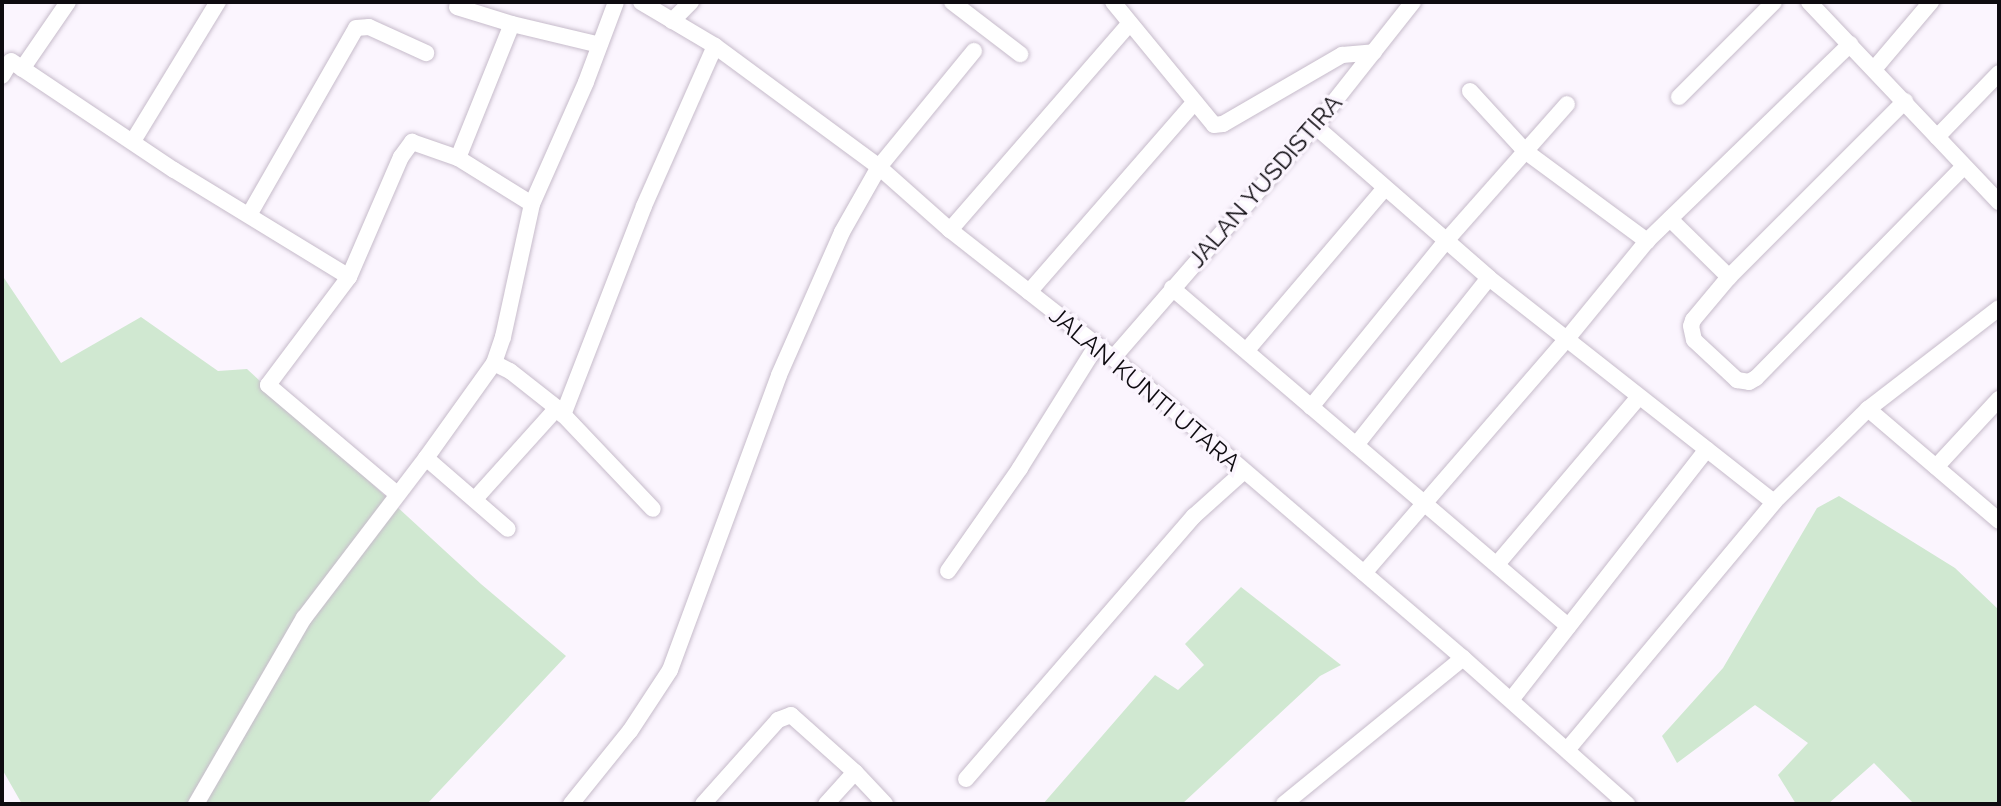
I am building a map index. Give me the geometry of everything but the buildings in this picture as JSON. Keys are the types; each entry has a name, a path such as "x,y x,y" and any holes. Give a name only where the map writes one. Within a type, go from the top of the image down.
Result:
{"street":[{"path":"68,2 9,65 349,277"},
{"path":"133,141 218,2"},
{"path":"196,804 304,618 494,363 503,337 532,204 616,2"},
{"name":"JALAN KUNTI UTARA","path":"641,2 715,46 879,167 950,230 1113,358 1463,658 1627,804"},
{"path":"672,21 691,2"},
{"path":"952,2 1020,54"},
{"path":"1113,2 1210,123 1220,125 1342,55 1374,52"},
{"path":"1679,97 1774,2"},
{"path":"1875,68 1931,2"},
{"path":"1816,3 1850,44 1998,200"},
{"name":"JALAN YUSDISTIRA","path":"1113,358 1315,126 1409,4"},
{"path":"457,7 600,45"},
{"path":"458,158 512,24"},
{"path":"950,230 1129,24"},
{"path":"249,215 356,28 369,27 426,53"},
{"path":"1364,573 1566,340 1647,241 1850,44"},
{"path":"475,499 560,411 644,206 715,46"},
{"path":"571,804 630,731 670,670 779,375 842,232 879,167 974,51"},
{"path":"1937,137 1999,73"},
{"path":"1470,91 1525,151 1647,241"},
{"path":"1905,101 1729,277 1693,320 1691,334 1737,380 1749,382 1964,166"},
{"path":"1029,292 1195,102"},
{"path":"1311,407 1445,242 1567,104"},
{"path":"1315,126 1445,242 1774,502"},
{"path":"397,494 268,385 349,277 407,147 416,141 458,158 532,204"},
{"path":"1247,350 1384,189"},
{"path":"1670,219 1729,277"},
{"path":"1356,445 1489,278"},
{"path":"1172,288 1423,503 1498,563 1568,626"},
{"path":"1567,750 1774,502 1868,409 1999,308"},
{"path":"948,571 1020,468 1097,345"},
{"path":"494,363 510,371 560,411 653,509"},
{"path":"1498,563 1639,397"},
{"path":"1936,467 1999,399"},
{"path":"1868,409 1999,521"},
{"path":"1511,700 1707,449"},
{"path":"426,458 508,529"},
{"path":"966,779 1194,516 1243,472"},
{"path":"1284,804 1463,658"},
{"path":"703,804 787,715 799,719 885,804"},
{"path":"826,804 855,772"}],"green space":[{"path":"2,275 61,363 141,317 218,371 247,369 481,584 566,656 427,804 22,804 2,769"},
{"path":"1839,496 1955,568 1999,610 1999,804 1914,804 1874,763 1828,804 1796,804 1778,775 1808,743 1755,705 1677,763 1662,736 1723,668 1817,508"},
{"path":"1241,587 1341,665 1320,676 1182,804 1043,804 1155,675 1178,690 1204,665 1185,644"}]}
